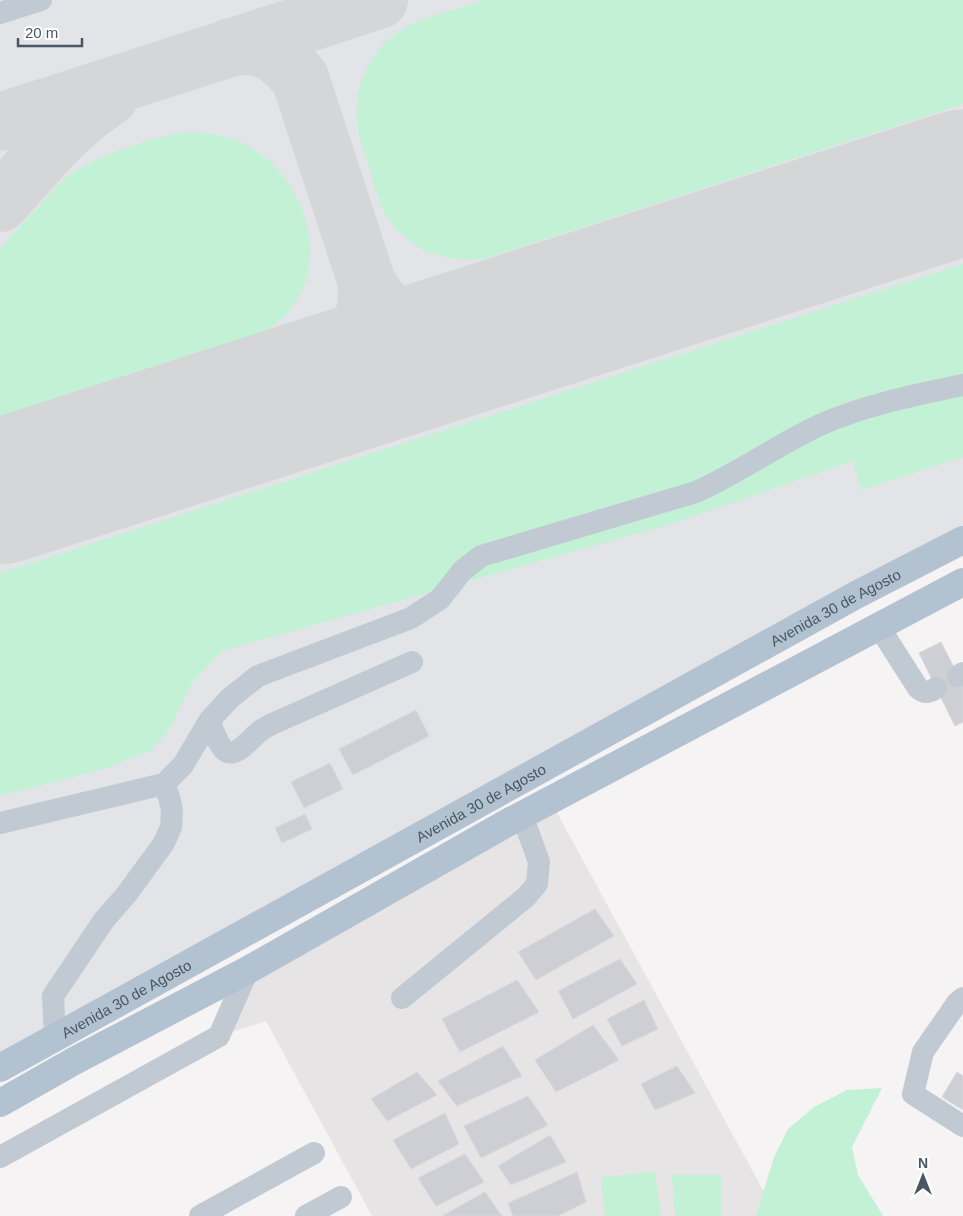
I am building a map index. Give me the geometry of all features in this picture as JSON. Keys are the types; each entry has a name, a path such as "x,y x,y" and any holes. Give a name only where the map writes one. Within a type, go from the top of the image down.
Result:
{"main road":[{"name":"Avenida 30 de Agosto","path":"0,1068 856,595 963,540"},
{"name":"Avenida 30 de Agosto","path":"0,1103 76,1060 248,970 522,815 963,582"}],"street":[{"path":"0,13 41,0"},
{"path":"0,823 164,784 183,765 209,721 230,698 258,676 411,618 440,599 462,571 482,556 696,492 723,480 788,440 822,424 870,407 963,385"},
{"path":"879,627 918,688 922,692 936,688"},
{"path":"209,721 222,748 227,752 232,752 238,750 260,731 281,720 412,662"},
{"path":"55,1037 53,996 104,920 126,895 164,843 171,827 172,811 164,784"},
{"path":"402,998 526,896 537,884 539,862 522,815"},
{"path":"0,1157 219,1036 248,970"},
{"path":"961,1002 923,1052 912,1094 963,1126"},
{"path":"200,1216 314,1152"},
{"path":"306,1216 341,1197"}],"shaded area":[{"path":"0,0 963,0 963,540 0,1068"},
{"path":"550,800 764,1192 756,1216 372,1216 266,1021 219,1036 248,970"}],"green space":[{"path":"486,0 963,0 963,104 487,258 454,259 424,250 399,232 388,219 380,204 358,131 358,95 370,62 395,34 432,16"},
{"path":"180,133 214,134 239,141 267,159 284,177 297,198 306,221 310,245 309,269 301,292 284,317 257,336 0,419 0,248 63,180 75,172 119,150"},
{"path":"963,264 963,457 861,490 853,461 674,523 222,651 191,684 170,729 150,751 100,770 0,796 0,573"},
{"path":"882,1088 852,1147 858,1175 883,1216 756,1216 774,1157 788,1129 814,1107 847,1090"},
{"path":"655,1172 661,1216 605,1216 601,1177"},
{"path":"672,1175 721,1175 722,1216 675,1216"}],"building":[{"path":"941,642 963,685 963,722 955,726 919,653"},
{"path":"416,710 429,736 353,775 339,749"},
{"path":"330,763 343,789 304,808 291,782"},
{"path":"305,814 312,829 282,843 275,828"},
{"path":"595,909 614,936 536,980 518,952"},
{"path":"620,959 637,984 573,1019 558,991"},
{"path":"517,980 539,1012 460,1052 442,1019"},
{"path":"644,1000 658,1029 622,1046 607,1019"},
{"path":"593,1025 619,1060 556,1092 535,1060"},
{"path":"503,1046 522,1076 457,1106 438,1081"},
{"path":"677,1066 695,1093 655,1110 641,1084"},
{"path":"417,1072 437,1095 387,1121 371,1099"},
{"path":"957,1072 963,1076 963,1110 942,1097"},
{"path":"528,1096 548,1125 481,1158 464,1126"},
{"path":"445,1113 459,1144 411,1169 393,1140"},
{"path":"550,1135 566,1162 511,1185 498,1166"},
{"path":"465,1154 484,1182 436,1206 418,1178"},
{"path":"577,1172 586,1202 558,1216 513,1216 508,1203"},
{"path":"485,1192 502,1216 442,1216"}],"taxiway":[{"path":"0,122 379,0"},
{"path":"231,47 249,46 266,50 284,62 300,78 367,283 377,298 399,321 425,335 457,340 475,340"},
{"path":"0,203 55,142 80,118 109,97"},
{"path":"315,390 340,368 356,344 364,316 367,283"}],"runway":[{"path":"0,492 963,182"}]}
